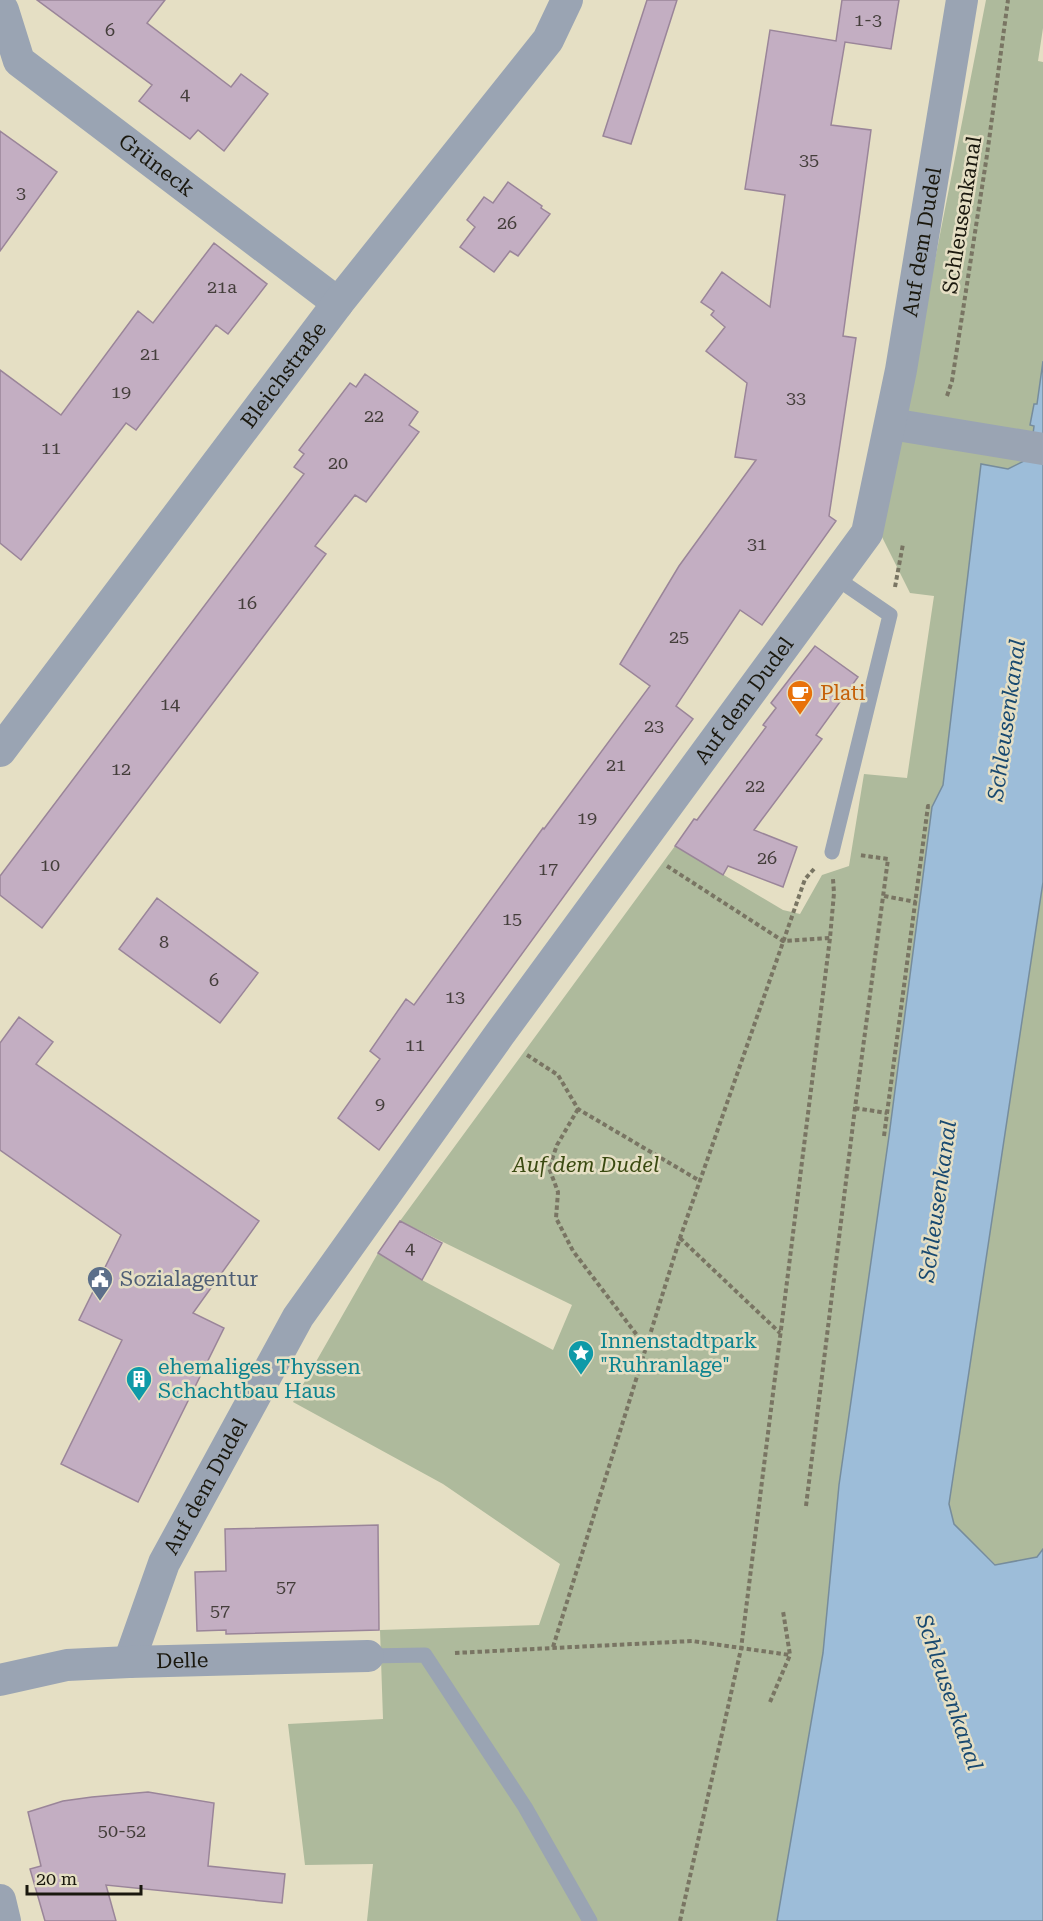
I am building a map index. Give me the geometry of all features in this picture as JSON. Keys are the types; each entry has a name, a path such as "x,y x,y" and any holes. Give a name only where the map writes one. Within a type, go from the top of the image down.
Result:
{"street":[{"name":"Bleichstraße","path":"0,751 338,303 548,40 567,0"},
{"name":"Auf dem Dudel","path":"129,1662 164,1563 298,1317 499,1035 639,848 867,533 891,424 962,0"},
{"name":"Grüneck","path":"3,10 19,61 338,303"},
{"path":"891,424 1035,448"},
{"name":"Delle","path":"1,1680 67,1665 368,1656"},
{"path":"0,1900 5,1921"}],"lane":[{"path":"832,852 862,721 890,615 836,578"},
{"path":"368,1656 425,1655 525,1807 590,1921"}],"path":[{"name":"Schleusenkanal","path":"934,432 952,381 1008,0"},
{"path":"890,615 905,536"},
{"path":"884,1136 928,806 932,807"},
{"path":"639,848 783,941 830,938"},
{"path":"680,1921 741,1649 830,938 834,893 832,852"},
{"path":"554,1647 680,1238 783,941 805,879 832,852"},
{"path":"806,1506 888,859"},
{"path":"884,896 916,902"},
{"path":"499,1035 558,1075 578,1109 700,1181"},
{"path":"855,1108 887,1113"},
{"path":"578,1109 557,1145 549,1168 558,1192 556,1218 573,1251 646,1348"},
{"path":"680,1238 781,1333"},
{"path":"770,1702 790,1655 783,1611"},
{"path":"425,1655 692,1641 790,1655"}],"green space":[{"name":"Innenstadtpark \"Ruhranlage\"","path":"986,0 1043,0 1043,28 1038,61 1043,62 1043,361 1037,405 1034,404 1030,425 1034,425 1030,458 1008,469 981,465 943,785 932,807 889,1136 839,1485 823,1653 777,1921 367,1921 373,1864 305,1865 288,1724 383,1719 380,1630 539,1625 560,1564 443,1484 293,1402 378,1253 422,1280 553,1350 572,1305 400,1221 675,846 783,910 800,914 822,875 849,866 864,774 907,778 934,596 910,593 881,535"},
{"path":"1043,882 1043,1549 1037,1557 996,1565 954,1524 949,1504"}],"water":[{"path":"1043,361 1043,882 949,1504 954,1524 995,1565 1037,1557 1043,1549 1043,1921 777,1921 823,1653 839,1485 889,1136 932,807 943,785 981,464 1008,469 1030,458 1034,426 1030,425 1034,404 1037,404"}],"building":[{"path":"37,0 165,0 147,23 231,87 241,74 268,94 224,151 198,130 190,139 139,101 152,85"},
{"path":"647,0 677,0 631,144 603,136"},
{"path":"842,0 899,0 891,49 845,42 831,125 871,130 843,336 856,338 829,516 836,521 762,625 740,610 676,706 693,719 379,1150 338,1118 380,1059 370,1051 406,999 414,1005 650,686 620,664 679,566 756,460 735,457 747,383 706,351 725,327 711,315 714,311 701,302 722,272 770,307 785,195 745,189 770,30 836,41"},
{"path":"0,131 57,172 0,251"},
{"path":"508,182 550,214 518,256 510,251 494,272 460,247 475,227 467,220 484,197 493,203"},
{"path":"214,243 267,284 228,334 216,325 136,430 126,423 21,560 0,543 0,370 61,415 138,311 153,323"},
{"path":"365,374 418,412 409,425 419,432 366,502 355,495 315,546 326,554 42,928 0,895 0,876 304,474 294,467 304,454 299,450 350,383 356,387"},
{"path":"815,646 858,677 816,735 822,739 754,830 797,847 783,887 728,866 723,875 675,846 766,727 763,725 776,708 771,703"},
{"path":"157,898 258,973 220,1023 119,949"},
{"path":"19,1017 53,1042 36,1064 259,1221 193,1313 224,1328 138,1502 61,1464 122,1340 79,1320 121,1235 0,1150 0,1043"},
{"path":"400,1221 442,1243 422,1280 378,1253"},
{"path":"378,1525 379,1630 226,1634 226,1630 197,1631 195,1572 226,1571 225,1529"},
{"path":"148,1792 214,1803 208,1866 285,1874 282,1903 106,1885 116,1921 45,1921 30,1869 41,1866 28,1812 63,1801"}],"place":[{"name":"Plati","path":"800,716"},
{"name":"Sozialagentur","path":"100,1302"},
{"name":"Innenstadtpark \"Ruhranlage\"","path":"581,1376"},
{"name":"ehemaliges Thyssen Schachtbau Haus","path":"139,1402"}]}
